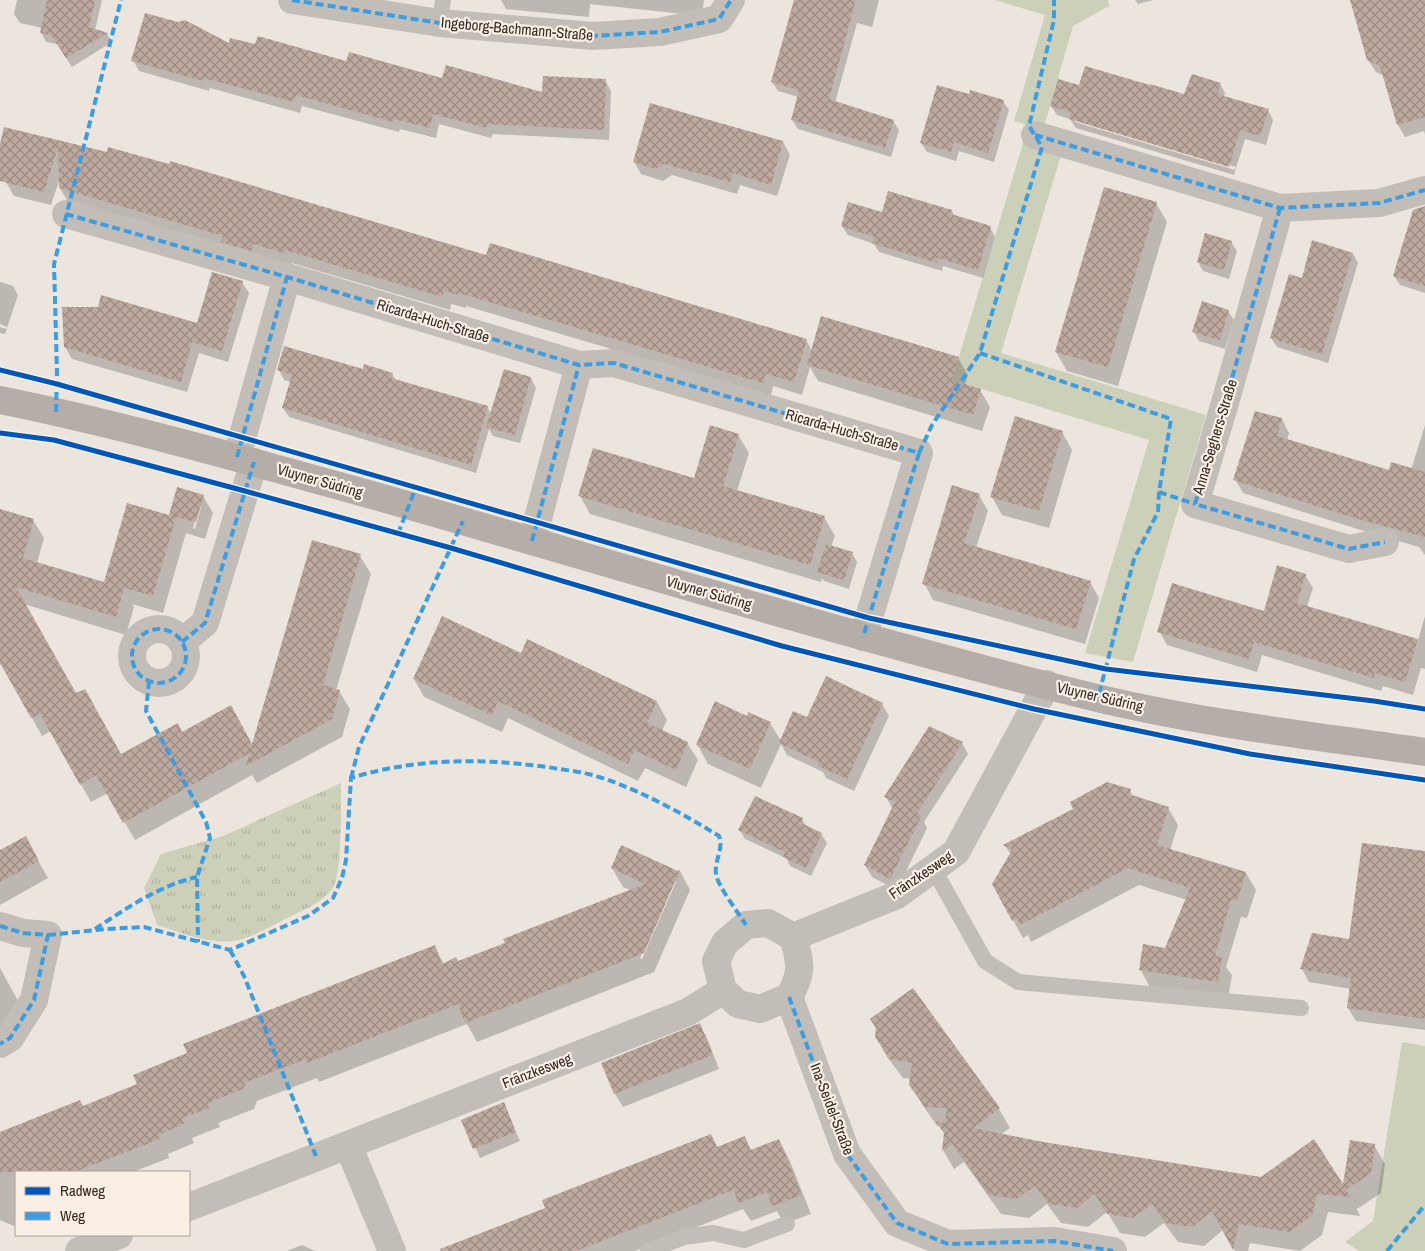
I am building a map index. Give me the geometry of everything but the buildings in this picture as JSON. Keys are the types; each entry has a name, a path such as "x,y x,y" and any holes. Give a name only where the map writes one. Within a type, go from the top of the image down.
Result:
{"street":[{"name":"Ingeborg-Bachmann-Straße","path":"292,0 441,12 593,36 660,32 718,19 731,0"},
{"path":"1035,135 1280,208 1379,203 1425,190"},
{"name":"Anna-Seghers-Straße","path":"1280,208 1195,504 1349,549 1385,542"},
{"name":"Ricarda-Huch-Straße","path":"66,214 286,277 578,365 614,363 919,453 863,637"},
{"path":"182,642 205,623 245,460 286,277"},
{"path":"532,541 578,365"},
{"name":"Vluyner Südring","path":"0,400 56,412 245,460 863,637 1098,698 1184,716 1425,752"},
{"name":"Fränzkesweg","path":"793,937 897,895 956,852 1047,684"},
{"path":"768,923 793,937 800,960 799,980 790,997 760,1009 738,1004 723,990 716,962 725,943 746,925 768,923"},
{"path":"0,926 22,933 48,935 34,1000 10,1038 0,1044"},
{"name":"Fränzkesweg","path":"190,1207 688,1012 723,990"},
{"name":"Ina-Seidel-Straße","path":"790,997 847,1154 897,1224 948,1244 998,1247 1055,1241 1102,1250"},
{"path":"348,1146 392,1251"},
{"path":"78,1251 116,1236"}],"lane":[{"path":"933,868 985,961 1018,982 1301,1008"},
{"path":"648,1251 684,1237 713,1232 744,1240 787,1224"}],"green space":[{"path":"995,0 1108,0 1109,6 1073,26 1043,130 1014,121 1045,15"},
{"path":"1024,140 1062,152 1001,353 1206,415 1133,662 1085,653 1149,440 952,380"},
{"path":"341,783 337,878 334,886 326,896 259,933 239,940 208,940 157,925 144,888 161,854 223,836"},
{"path":"1402,1042 1425,1046 1425,1251 1359,1251 1345,1242 1373,1221"}],"marked path":[{"path":"56,412 57,373 54,264 121,0"},
{"path":"292,0 440,23 593,36 660,32 719,19 731,0"},
{"path":"919,453 932,425 980,353 1042,147 1029,126 1054,20 1054,0"},
{"path":"1035,135 1280,208 1379,203 1425,190"},
{"path":"1280,208 1195,504 1349,549 1385,542"},
{"path":"66,214 287,277 579,365 614,363 919,453 863,637"},
{"path":"237,457 287,277"},
{"path":"980,353 1171,419 1159,492 1158,512 1134,559 1098,698"},
{"path":"532,541 579,365"},
{"path":"182,642 205,623 254,462"},
{"path":"398,534 416,487"},
{"path":"1159,492 1195,504"},
{"path":"351,778 359,747 463,521"},
{"path":"159,629 169,631 178,637 184,646 186,656 184,666 178,675 169,681 159,683 149,681 140,675 134,666 132,656 134,646 140,637 149,631 159,629"},
{"path":"149,681 146,711 206,822 210,838 197,877 198,942"},
{"path":"48,935 144,927 230,950 308,916 333,898 342,878 346,860 351,778 375,771 424,763 473,761 547,767 596,776 644,795 675,810 719,836 720,846 716,874 724,892 746,925"},
{"path":"95,929 157,891 197,877"},
{"path":"0,926 23,933 48,935 34,1000 10,1038 0,1044"},
{"path":"230,950 244,976 316,1156"},
{"path":"789,997 847,1154 897,1223 948,1244 1055,1241 1113,1251"},
{"path":"1387,1251 1425,1205"}],"cycle path":[{"path":"0,370 57,384 869,618 1106,669 1374,701 1425,709"},
{"path":"0,433 54,440 451,548 782,646 1034,709 1250,754 1425,780"}]}
